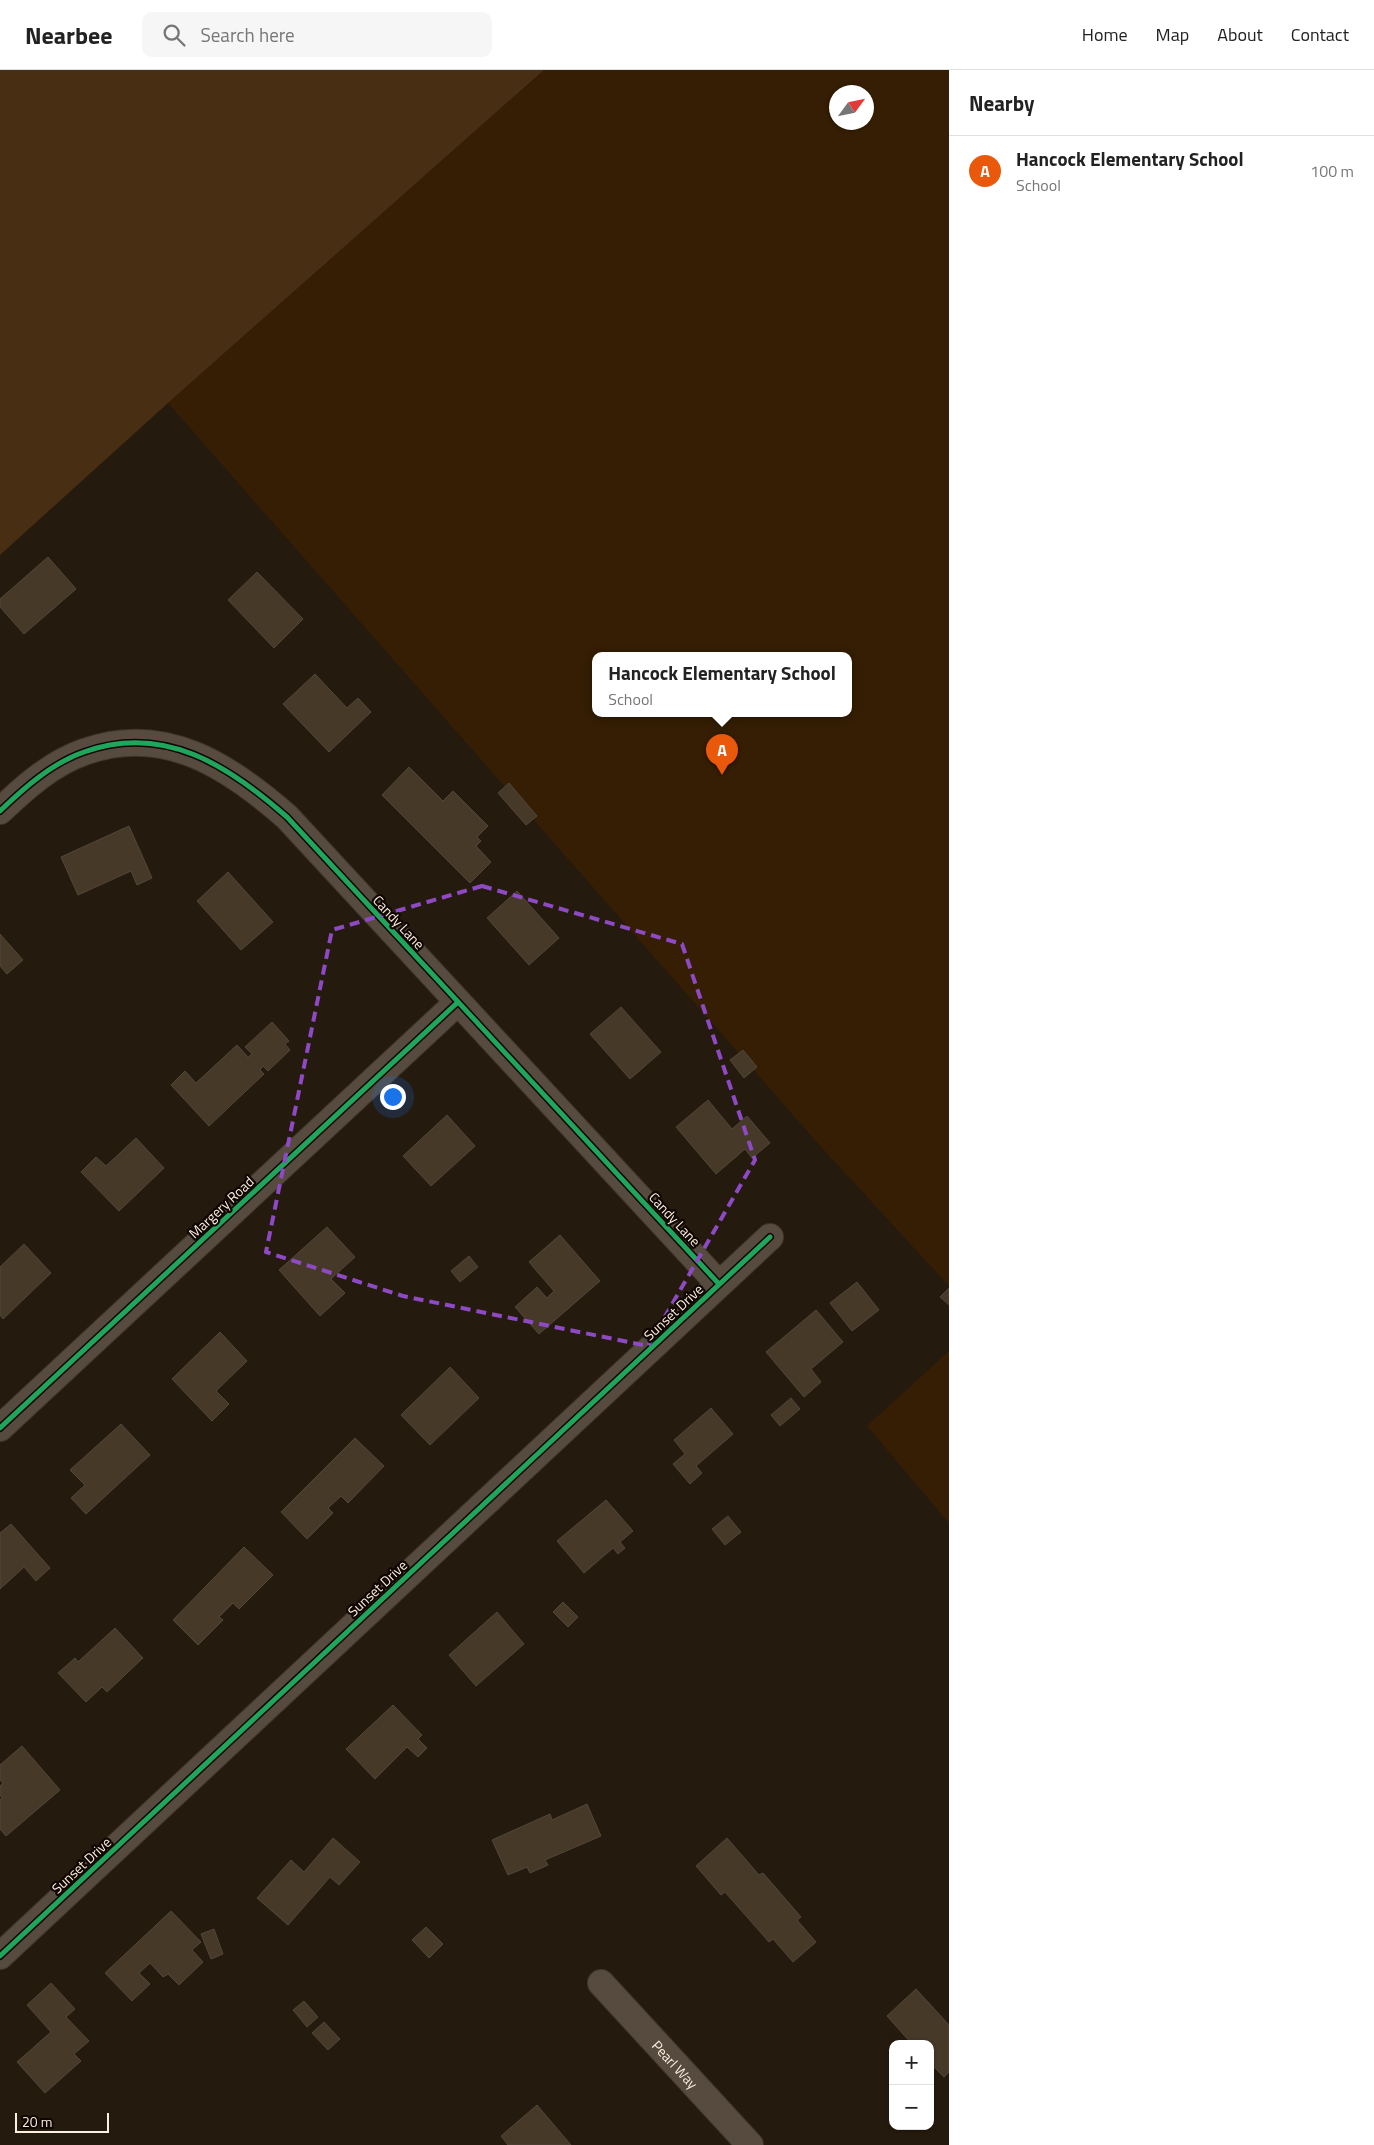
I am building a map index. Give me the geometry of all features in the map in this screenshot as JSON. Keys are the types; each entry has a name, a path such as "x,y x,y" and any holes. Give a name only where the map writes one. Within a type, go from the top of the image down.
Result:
{"street":[{"name":"Candy Lane","path":"0,811 32,783 60,764 83,752 110,744 137,742 163,744 190,752 218,765 242,780 287,817 719,1284"},
{"name":"Margery Road","path":"0,1428 458,1002"},
{"name":"Sunset Drive","path":"0,1956 770,1237"},
{"name":"Pearl Way","path":"601,1983 750,2145"}],"highlighted area":[{"path":"482,886 682,944 755,1160 648,1346 403,1296 266,1252 332,930"}],"shaded area":[{"path":"0,70 544,70 168,403 0,555"},
{"path":"544,70 949,70 949,1286 821,1147 168,403"},
{"path":"949,1351 949,1523 867,1426"}],"building":[{"path":"48,557 76,589 24,634 0,607 0,599"},
{"path":"257,572 303,619 274,648 228,600"},
{"path":"315,674 347,708 358,698 371,712 329,752 283,704"},
{"path":"409,767 443,801 453,791 488,826 477,837 481,841 476,846 491,862 470,883 382,795"},
{"path":"509,783 537,816 526,825 498,793"},
{"path":"129,826 152,878 137,885 131,871 78,895 61,857"},
{"path":"228,872 273,922 241,950 197,901"},
{"path":"517,891 559,938 529,965 487,918"},
{"path":"0,934 23,960 7,974 0,966"},
{"path":"621,1007 661,1052 630,1079 590,1034"},
{"path":"272,1022 289,1041 285,1044 290,1050 268,1071 263,1066 260,1070 264,1074 209,1126 171,1085 185,1071 196,1083 237,1045 248,1057 252,1054 245,1047"},
{"path":"743,1050 757,1067 744,1078 730,1060"},
{"path":"708,1100 732,1129 747,1116 770,1143 752,1158 745,1149 716,1174 676,1127"},
{"path":"447,1115 475,1146 431,1186 403,1156"},
{"path":"136,1138 164,1168 119,1211 81,1172 96,1157 106,1166"},
{"path":"327,1227 355,1257 331,1279 345,1293 320,1316 279,1270"},
{"path":"560,1235 600,1281 539,1334 515,1307 537,1287 547,1298 554,1291 529,1262"},
{"path":"24,1244 51,1273 3,1319 0,1315 0,1267"},
{"path":"469,1256 478,1267 460,1282 451,1271"},
{"path":"857,1282 879,1310 852,1331 830,1303"},
{"path":"949,1288 949,1305 940,1297"},
{"path":"816,1310 843,1342 811,1369 821,1382 804,1397 766,1352"},
{"path":"220,1332 247,1361 216,1391 229,1404 212,1421 172,1379"},
{"path":"450,1367 479,1398 430,1445 401,1415"},
{"path":"791,1398 800,1409 780,1426 771,1415"},
{"path":"711,1408 733,1434 696,1466 702,1473 690,1484 673,1464 685,1454 674,1440"},
{"path":"121,1424 150,1455 86,1514 71,1498 85,1485 70,1470"},
{"path":"355,1438 384,1466 348,1503 341,1496 328,1508 333,1513 307,1539 281,1512"},
{"path":"606,1500 633,1531 620,1542 625,1548 618,1554 613,1548 584,1573 557,1541"},
{"path":"728,1516 741,1532 725,1545 712,1529"},
{"path":"11,1524 50,1568 36,1581 24,1567 0,1589 0,1533"},
{"path":"244,1547 273,1575 239,1609 233,1603 219,1617 223,1620 198,1645 173,1620"},
{"path":"563,1602 578,1617 568,1627 553,1612"},
{"path":"497,1612 524,1644 476,1686 449,1655"},
{"path":"115,1628 143,1658 107,1692 102,1687 86,1702 58,1673 75,1658 78,1662"},
{"path":"393,1705 422,1735 418,1739 427,1748 418,1757 407,1747 375,1779 346,1749"},
{"path":"22,1746 60,1790 6,1836 0,1829 0,1800 2,1798 0,1786 3,1783 0,1780 0,1765"},
{"path":"587,1804 601,1836 545,1860 548,1865 530,1873 527,1867 508,1875 492,1840 550,1814 552,1820"},
{"path":"333,1838 360,1862 339,1885 330,1877 288,1925 257,1898 291,1860 304,1872"},
{"path":"727,1838 759,1875 763,1873 801,1917 797,1920 816,1942 793,1962 773,1939 769,1942 725,1892 721,1895 696,1866"},
{"path":"171,1911 201,1942 192,1950 203,1962 179,1985 168,1974 163,1977 150,1963 139,1973 150,1984 132,2001 105,1973"},
{"path":"426,1927 443,1944 429,1958 412,1940"},
{"path":"214,1929 223,1954 211,1959 201,1934"},
{"path":"51,1983 75,2009 66,2017 89,2041 74,2054 81,2061 45,2093 17,2062 51,2032 27,2005"},
{"path":"916,1989 949,2025 949,2072 944,2077 934,2067 934,2040 908,2040 887,2016"},
{"path":"304,2001 318,2017 307,2027 293,2010"},
{"path":"324,2022 340,2039 328,2050 312,2033"},
{"path":"537,2105 571,2145 508,2145 501,2136"}],"cycle path":[{"path":"0,811 50,769 84,752 113,744 141,743 168,746 194,754 242,781 287,817 719,1284"},
{"path":"0,1428 458,1002"},
{"path":"0,1956 770,1237"}],"place":[{"name":"Hancock Elementary School","path":"722,775"}]}
